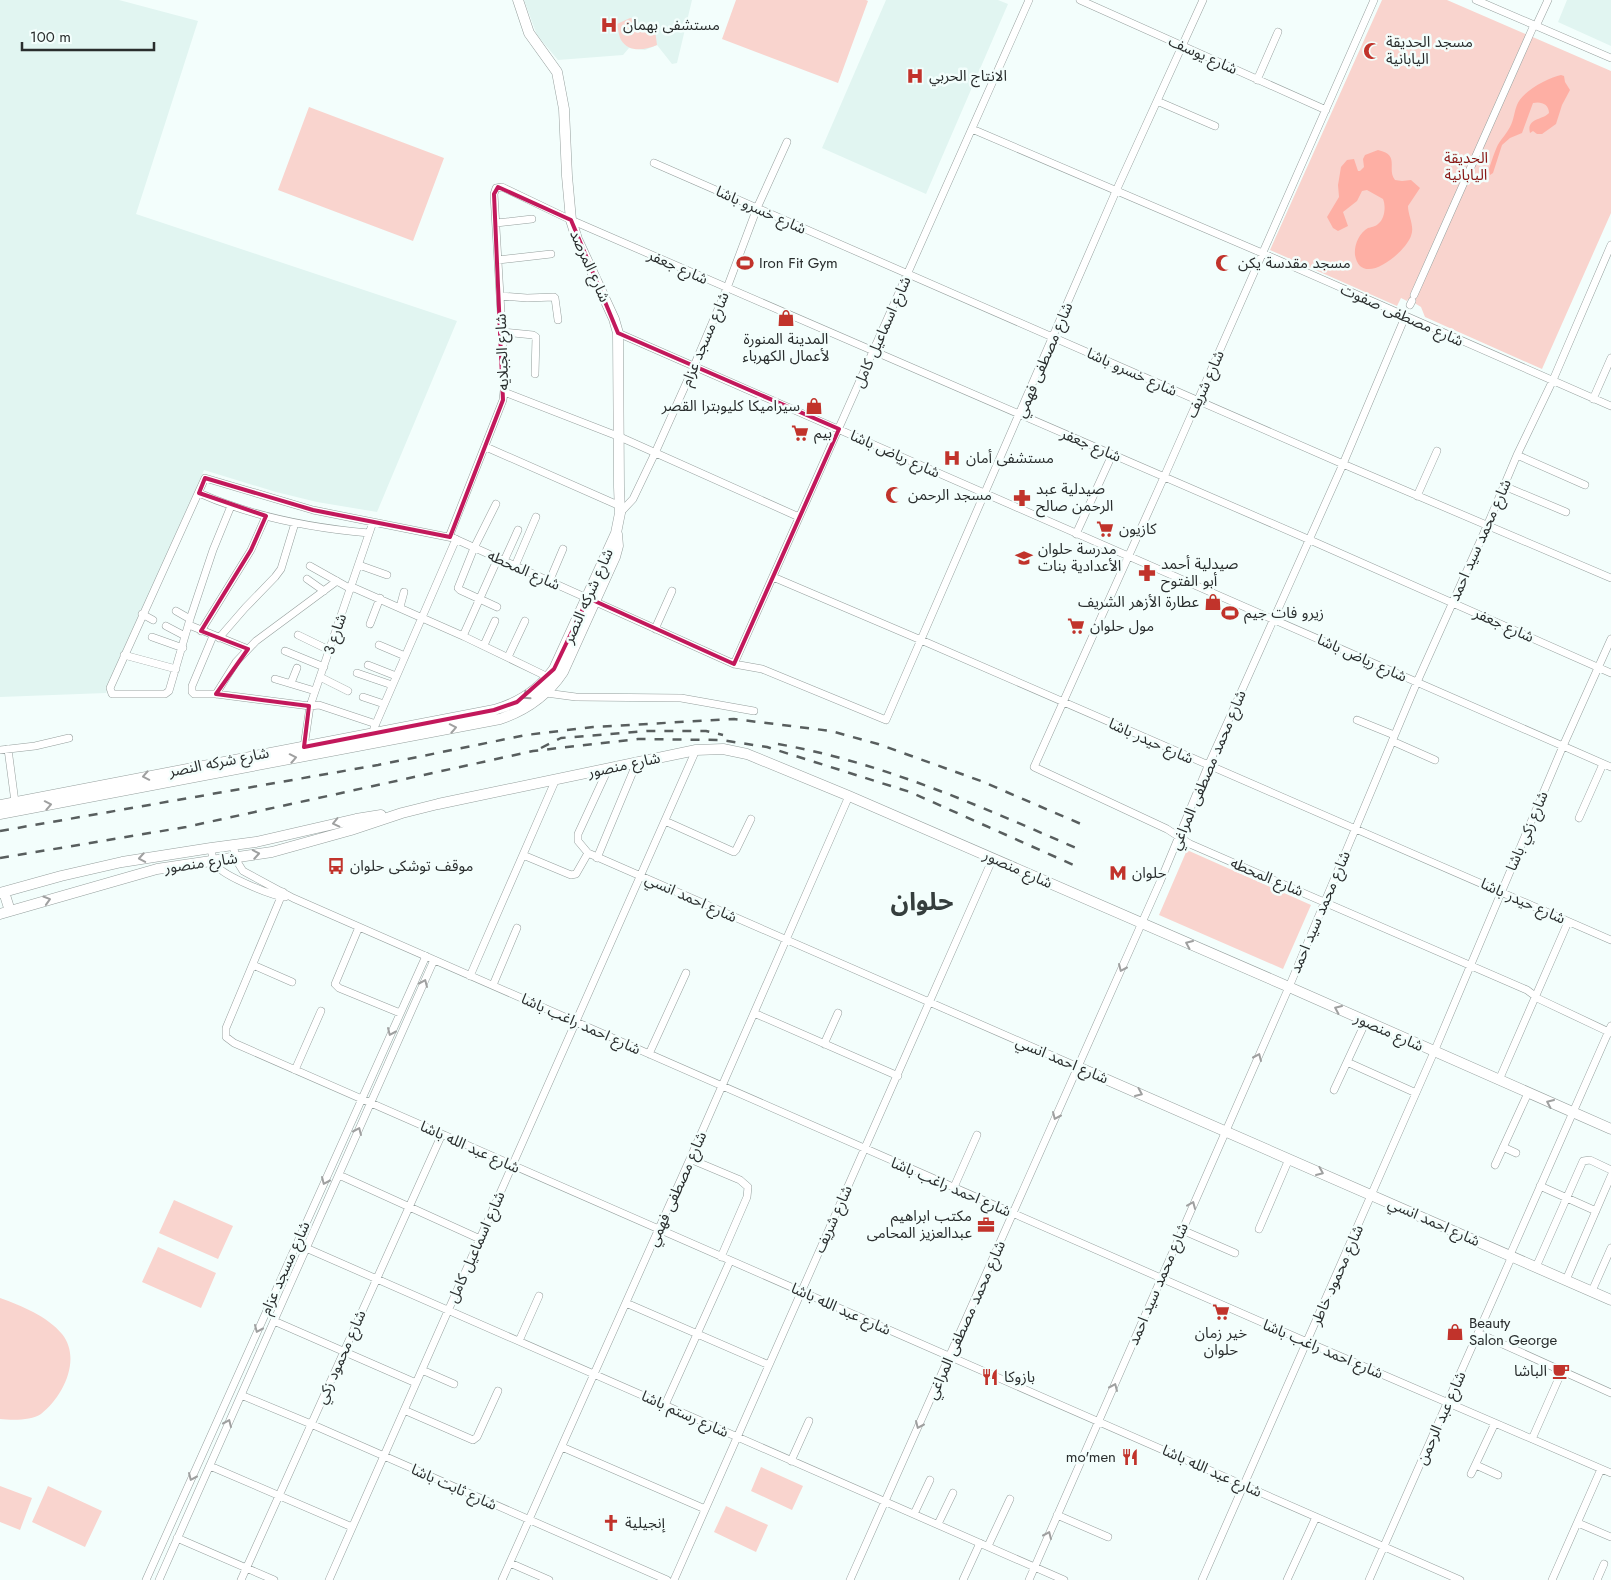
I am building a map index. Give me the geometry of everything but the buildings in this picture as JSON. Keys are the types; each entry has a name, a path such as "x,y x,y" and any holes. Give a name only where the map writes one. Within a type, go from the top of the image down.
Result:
{"street":[{"name":"شارع المرصد","path":"518,0 529,32 558,72 566,122 567,176 571,220 577,239 614,319 618,333 620,509"},
{"name":"شارع اسماعيل كامل","path":"734,664 1029,0"},
{"name":"شارع يوسف","path":"1080,0 1326,110"},
{"name":"شارع مصطفى فهمي","path":"886,720 1116,192 1203,0"},
{"name":"شارع شريف","path":"1034,767 1374,0"},
{"path":"1476,0 1611,58"},
{"path":"1412,301 1548,0"},
{"path":"1257,80 1278,32"},
{"path":"1157,101 1215,126"},
{"name":"شارع مصطفى صفوت","path":"972,129 1262,253 1611,406"},
{"name":"شارع مسجد عزام","path":"616,533 620,509 633,499 655,453 694,366 727,288 757,208 787,142"},
{"name":"شارع خسرو باشا","path":"654,162 1053,338 1611,578"},
{"name":"شارع جعفر","path":"496,188 502,187 571,220 1611,672"},
{"name":"شارع الجبلايه","path":"370,735 422,617 500,410 504,392 494,194 496,188"},
{"path":"496,223 532,219"},
{"name":"شارع محمد سيد احمد","path":"1029,1580 1288,987 1417,682 1488,526 1517,455 1553,380 1611,245"},
{"path":"498,260 551,254"},
{"path":"500,296 554,297 558,320"},
{"name":"شارع محمد مصطفى المراغي","path":"850,1580 1142,923 1208,766 1310,540 1405,317"},
{"path":"502,332 533,335 536,337 535,374"},
{"name":"شارع رياض باشا","path":"618,333 1611,767"},
{"path":"1593,399 1611,358"},
{"path":"504,392 620,437 800,517"},
{"path":"486,447 620,509"},
{"path":"1417,496 1437,451"},
{"path":"1076,534 1112,455"},
{"path":"1517,455 1585,485"},
{"name":"شارع المحطه","path":"198,493 205,478 305,508 453,538 734,664 762,669 886,720"},
{"path":"1504,486 1566,512"},
{"path":"231,506 185,636 171,689 165,694 115,694 110,692 110,688 142,614 198,493 231,506 295,523 369,533"},
{"path":"496,504 474,548 458,588 497,607"},
{"path":"201,631 251,550 266,516"},
{"path":"515,566 536,517"},
{"name":"شارع 3","path":"304,747 310,706 373,522"},
{"path":"295,523 281,569 216,637 192,686 192,692 310,706 319,705 376,724"},
{"path":"463,636 480,599 518,530"},
{"name":"شارع شركه النصر","path":"0,805 370,735 506,707 528,696 548,677 560,660 617,552 616,533"},
{"path":"549,582 563,549"},
{"path":"359,565 387,575"},
{"path":"310,566 351,588 400,607 484,645 548,677"},
{"name":"شارع حيدر باشا","path":"773,577 1611,940"},
{"path":"306,579 324,591"},
{"path":"216,694 230,670 248,649 336,581"},
{"path":"655,629 672,591"},
{"path":"400,607 404,592"},
{"path":"370,624 380,598"},
{"name":"شارع شركه النصر","path":"0,814 500,719 525,709 546,693 563,672 592,600"},
{"path":"176,611 201,631 248,649"},
{"path":"142,614 153,620"},
{"path":"484,645 495,621"},
{"path":"508,657 525,621"},
{"path":"166,626 185,636"},
{"path":"298,635 330,650"},
{"path":"152,638 182,648"},
{"name":"شارع زكي باشا","path":"1434,1052 1563,746 1611,639"},
{"path":"379,645 405,656"},
{"path":"285,651 324,667"},
{"path":"124,655 176,669"},
{"path":"368,665 396,676"},
{"path":"291,684 297,668"},
{"path":"357,673 392,685"},
{"path":"320,677 348,691"},
{"path":"275,679 315,691"},
{"path":"546,693 605,698 681,698 754,711"},
{"path":"363,697 384,704"},
{"path":"1357,720 1435,760"},
{"path":"0,750 69,738"},
{"path":"8,749 16,802"},
{"name":"شارع منصور","path":"2,892 122,862 256,842 356,819 402,813 696,750 723,749 747,754 849,796 1611,1129"},
{"name":"شارع اسماعيل كامل","path":"328,1580 696,750"},
{"path":"598,858 637,762"},
{"path":"1579,818 1604,764"},
{"name":"شارع المحطه","path":"1034,767 1167,829 1190,844 1527,990 1536,997 1610,1031"},
{"path":"523,855 571,875 576,874 588,854 578,841 578,834 608,769"},
{"path":"470,976 556,779"},
{"name":"شارع مصطفى فهمي","path":"502,1580 690,1159 849,796"},
{"name":"شارع منصور","path":"5,912 157,869 272,852 351,830 402,813"},
{"path":"665,821 734,852 751,819"},
{"name":"شارع احمد راغب باشا","path":"233,846 236,858 243,871 282,895"},
{"path":"211,848 213,861"},
{"name":"شارع احمد انسي","path":"588,854 1611,1300"},
{"name":"شارع شريف","path":"674,1580 993,858"},
{"name":"شارع احمد راغب باشا","path":"213,861 225,873 265,892 293,898 1611,1474"},
{"path":"2,892 5,912"},
{"path":"282,895 253,965 292,982"},
{"path":"1500,1080 1568,922"},
{"path":"359,927 335,984 339,988 400,1013"},
{"path":"492,985 517,928"},
{"name":"شارع مسجد عزام","path":"146,1580 426,956"},
{"name":"شارع مسجد عزام","path":"159,1580 434,960"},
{"name":"شارع عبد الله باشا","path":"253,965 228,1022 225,1034 234,1043 1460,1580"},
{"path":"649,1054 686,973"},
{"path":"295,1070 321,1011"},
{"path":"754,1013 898,1076"},
{"path":"824,1044 838,1013"},
{"path":"1334,1090 1366,1021"},
{"name":"شارع عبد الرحمن","path":"1370,1580 1572,1112 1610,1031"},
{"name":"شارع محمود خاطر","path":"1202,1580 1245,1486 1434,1052"},
{"path":"1347,1062 1416,1093"},
{"path":"1495,1165 1528,1093"},
{"name":"شارع محمود زكي","path":"241,1580 442,1134"},
{"path":"954,1187 977,1135"},
{"path":"1503,1147 1516,1153"},
{"path":"690,1159 740,1180 748,1187 748,1198 721,1257"},
{"path":"1259,1229 1289,1159"},
{"path":"1536,1267 1585,1160 1590,1160 1611,1170"},
{"path":"339,1175 480,1239"},
{"path":"1566,1280 1611,1176"},
{"path":"1540,1186 1596,1211"},
{"path":"1182,1230 1235,1253"},
{"name":"شارع رستم باشا","path":"306,1248 1064,1580"},
{"path":"1592,1291 1611,1248"},
{"path":"665,1405 730,1261"},
{"path":"519,1342 539,1296"},
{"path":"626,1303 769,1365"},
{"path":"274,1321 416,1383"},
{"path":"1478,1333 1611,1392"},
{"path":"422,1370 454,1384"},
{"path":"1532,1439 1562,1371"},
{"path":"404,1410 473,1440 477,1437 498,1391"},
{"name":"شارع ثابت باشا","path":"241,1395 667,1580"},
{"path":"791,1461 810,1421"},
{"path":"1471,1474 1495,1423"},
{"path":"562,1447 705,1509"},
{"path":"1476,1464 1498,1475"},
{"path":"210,1466 352,1527"},
{"path":"1552,1580 1601,1469"},
{"path":"914,1514 930,1480"},
{"path":"938,1524 953,1493"},
{"path":"988,1546 1010,1499"},
{"path":"1057,1515 1108,1537"},
{"path":"1287,1580 1316,1517"},
{"path":"1578,1523 1611,1537"},
{"path":"177,1538 274,1580"},
{"path":"963,1580 980,1543"},
{"path":"510,1563 549,1580"},
{"path":"1597,1580 1604,1564"}],"highlighted area":[{"path":"498,187 571,220 618,333 839,429 734,664 588,598 554,669 517,702 494,710 304,747 309,706 216,694 248,649 201,631 251,550 266,516 199,493 205,478 313,510 450,537 503,400 494,194"}],"shaded area":[{"path":"0,0 119,0 198,21 136,214 457,321 377,512 317,502 276,492 204,470 106,693 0,697"},
{"name":"مستشفى بهمان","path":"524,0 692,0 677,63 672,64 657,45 645,50 629,48 623,55 558,60 537,35"},
{"name":"الانتاج الحربي","path":"886,0 998,0 1008,4 926,194 822,148"},
{"path":"1567,0 1611,0 1611,46 1558,22"},
{"path":"1561,75 1564,76 1570,90 1562,105 1556,124 1542,134 1537,134 1533,131 1530,133 1530,125 1549,113 1548,107 1544,104 1539,102 1533,103 1522,133 1510,138 1502,145 1493,173 1490,175 1489,169 1495,151 1511,124 1520,100 1536,86"},
{"path":"1378,150 1389,155 1395,180 1411,180 1420,188 1408,206 1412,232 1407,243 1401,251 1383,265 1365,269 1359,265 1355,255 1356,243 1365,230 1377,225 1382,219 1385,209 1383,199 1367,190 1362,191 1357,201 1343,212 1348,226 1338,231 1333,228 1327,217 1339,197 1338,185 1341,167 1347,160 1354,159 1358,171 1360,171 1364,167 1363,159 1365,155"}],"green space":[{"path":"736,0 868,1 838,83 722,39"},
{"name":"الحديقة اليابانية","path":"1382,0 1447,0 1611,71 1611,213 1542,369 1425,317 1421,307 1408,299 1407,301 1401,298 1397,306 1270,250"},
{"path":"630,18 637,19 640,28 654,22 657,45 633,49 624,44 620,38 617,24"},
{"path":"309,107 444,158 413,241 278,190"},
{"path":"1187,850 1311,905 1283,969 1159,915"},
{"path":"174,1200 233,1226 218,1259 159,1233"},
{"path":"158,1247 216,1273 201,1308 142,1282"},
{"path":"0,1298 42,1317 62,1334 68,1344 70,1366 63,1388 49,1407 41,1414 32,1418 0,1419"},
{"path":"761,1467 803,1486 792,1510 751,1491"},
{"path":"0,1486 32,1498 20,1530 0,1522"},
{"path":"48,1486 102,1511 85,1547 32,1522"},
{"path":"726,1506 768,1525 756,1552 714,1532"}],"railway":[{"path":"0,831 378,765 526,735 593,727 734,719 831,731 878,744 981,781 1088,827"},
{"path":"541,748 561,738 647,731 706,731 723,735"},
{"path":"0,858 186,827 533,751 638,739 721,740 767,747 910,792 1078,867"},
{"path":"778,744 818,752 934,788 1083,851"}],"place":[{"name":"مستشفى بهمان","path":"609,25"},
{"name":"مسجد الحديقة اليابانية","path":"1372,51"},
{"name":"الانتاج الحربي","path":"915,76"},
{"name":"Iron Fit Gym","path":"745,263"},
{"name":"مسجد مقدسة يكن","path":"1224,263"},
{"name":"المدينة المنورة لأعمال الكهرباء","path":"786,318"},
{"name":"سيراميكا كليوبترا القصر","path":"814,406"},
{"name":"بيم","path":"800,433"},
{"name":"مستشفى أمان","path":"952,458"},
{"name":"مسجد الرحمن","path":"894,495"},
{"name":"صيدلية عبد الرحمن صالح","path":"1022,498"},
{"name":"كازيون","path":"1105,529"},
{"name":"مدرسة حلوان الأعدادية بنات","path":"1024,558"},
{"name":"صيدلية أحمد أبو الفتوح","path":"1147,573"},
{"name":"عطارة الأزهر الشريف","path":"1213,602"},
{"name":"زيرو فات جيم","path":"1230,613"},
{"name":"مول حلوان","path":"1076,626"},
{"name":"موقف توشكى حلوان","path":"336,866"},
{"name":"حلوان","path":"1118,873"},
{"name":"مكتب ابراهيم عبدالعزيز المحامى","path":"986,1225"},
{"name":"خير زمان حلوان","path":"1221,1312"},
{"name":"Beauty Salon George","path":"1455,1332"},
{"name":"الباشا","path":"1561,1371"},
{"name":"بازوكا","path":"990,1377"},
{"name":"mo'men","path":"1130,1457"},
{"name":"إنجيلية","path":"611,1523"}],"district":[{"name":"حلوان","path":"922,901"}]}
